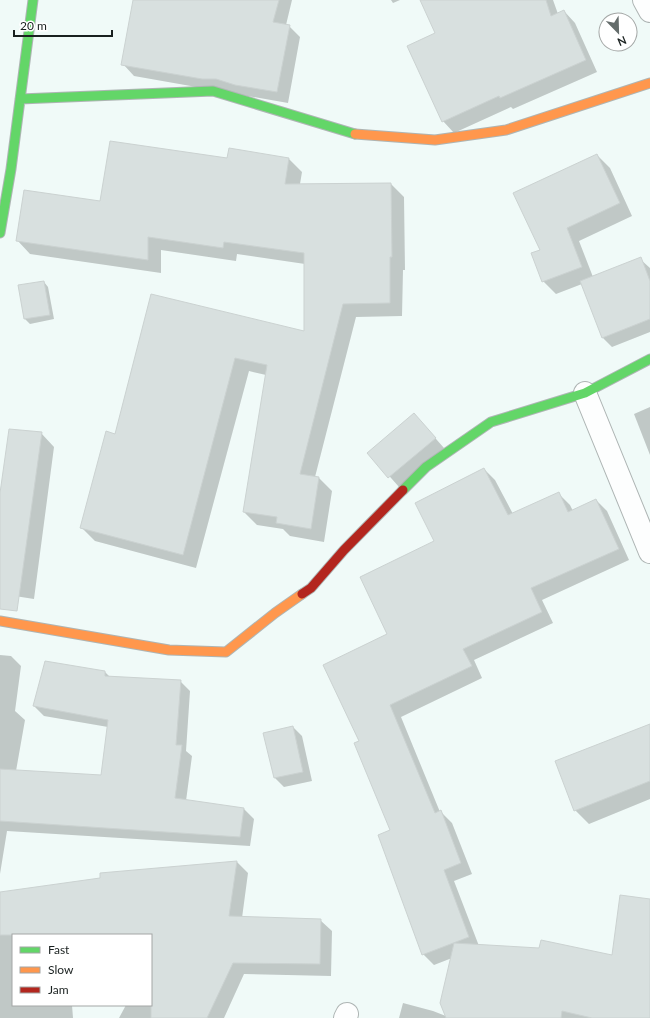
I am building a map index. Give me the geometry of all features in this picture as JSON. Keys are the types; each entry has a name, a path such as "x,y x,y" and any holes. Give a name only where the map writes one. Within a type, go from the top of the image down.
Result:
{"street":[{"path":"0,233 33,0"},
{"path":"644,0 650,10"},
{"path":"20,100 212,91 357,135 435,140 506,130 650,83"},
{"path":"0,621 169,650 226,652 311,588 344,550 426,467 491,422 585,393 650,359"},
{"path":"585,393 650,552"}],"building":[{"path":"133,0 279,0 273,22 290,25 277,92 235,85 216,79 202,79 121,65"},
{"path":"420,0 546,0 551,16 564,10 586,60 500,98 499,96 442,122 407,46 435,33"},
{"path":"110,141 227,158 229,148 289,158 285,184 391,183 392,257 390,257 390,303 343,304 300,474 319,477 311,529 276,523 277,517 243,512 267,365 235,358 183,555 80,528 106,431 115,434 151,294 304,331 304,253 224,242 223,248 148,237 148,260 16,241 24,190 100,201"},
{"path":"597,154 620,203 567,228 582,267 542,282 531,253 540,250 513,193"},
{"path":"641,257 650,281 650,319 602,338 580,281"},
{"path":"44,281 50,315 24,319 18,285"},
{"path":"414,413 436,438 388,478 367,453"},
{"path":"9,429 42,432 17,611 0,609 0,493"},
{"path":"484,468 508,515 559,492 568,512 596,499 619,549 531,588 542,612 463,649 472,666 390,705 435,813 441,810 461,863 444,870 469,937 422,955 378,835 390,830 354,743 359,741 323,665 387,634 360,577 434,541 415,503"},
{"path":"45,661 105,671 105,676 181,680 176,745 182,745 175,798 244,808 240,837 0,821 0,769 101,775 108,720 33,706"},
{"path":"650,724 650,781 574,811 555,761"},
{"path":"293,726 303,772 274,778 263,733"},
{"path":"237,861 229,916 321,919 320,964 233,963 207,1018 151,1018 152,934 0,935 0,892 100,878 100,873"},
{"path":"620,895 650,899 650,1018 592,1018 562,1011 561,1018 446,1018 440,1003 454,943 539,948 541,940 612,955"}],"traffic: fast":[{"path":"0,233 11,169 33,0"},
{"path":"20,99 213,91 355,134"},
{"path":"403,490 426,467 491,422 585,393 650,359"}],"traffic: slow":[{"path":"355,134 435,140 506,130 650,83"},
{"path":"0,621 169,650 226,652 275,613 302,594"}],"traffic: jam":[{"path":"302,594 311,588 344,550 403,490"}]}
